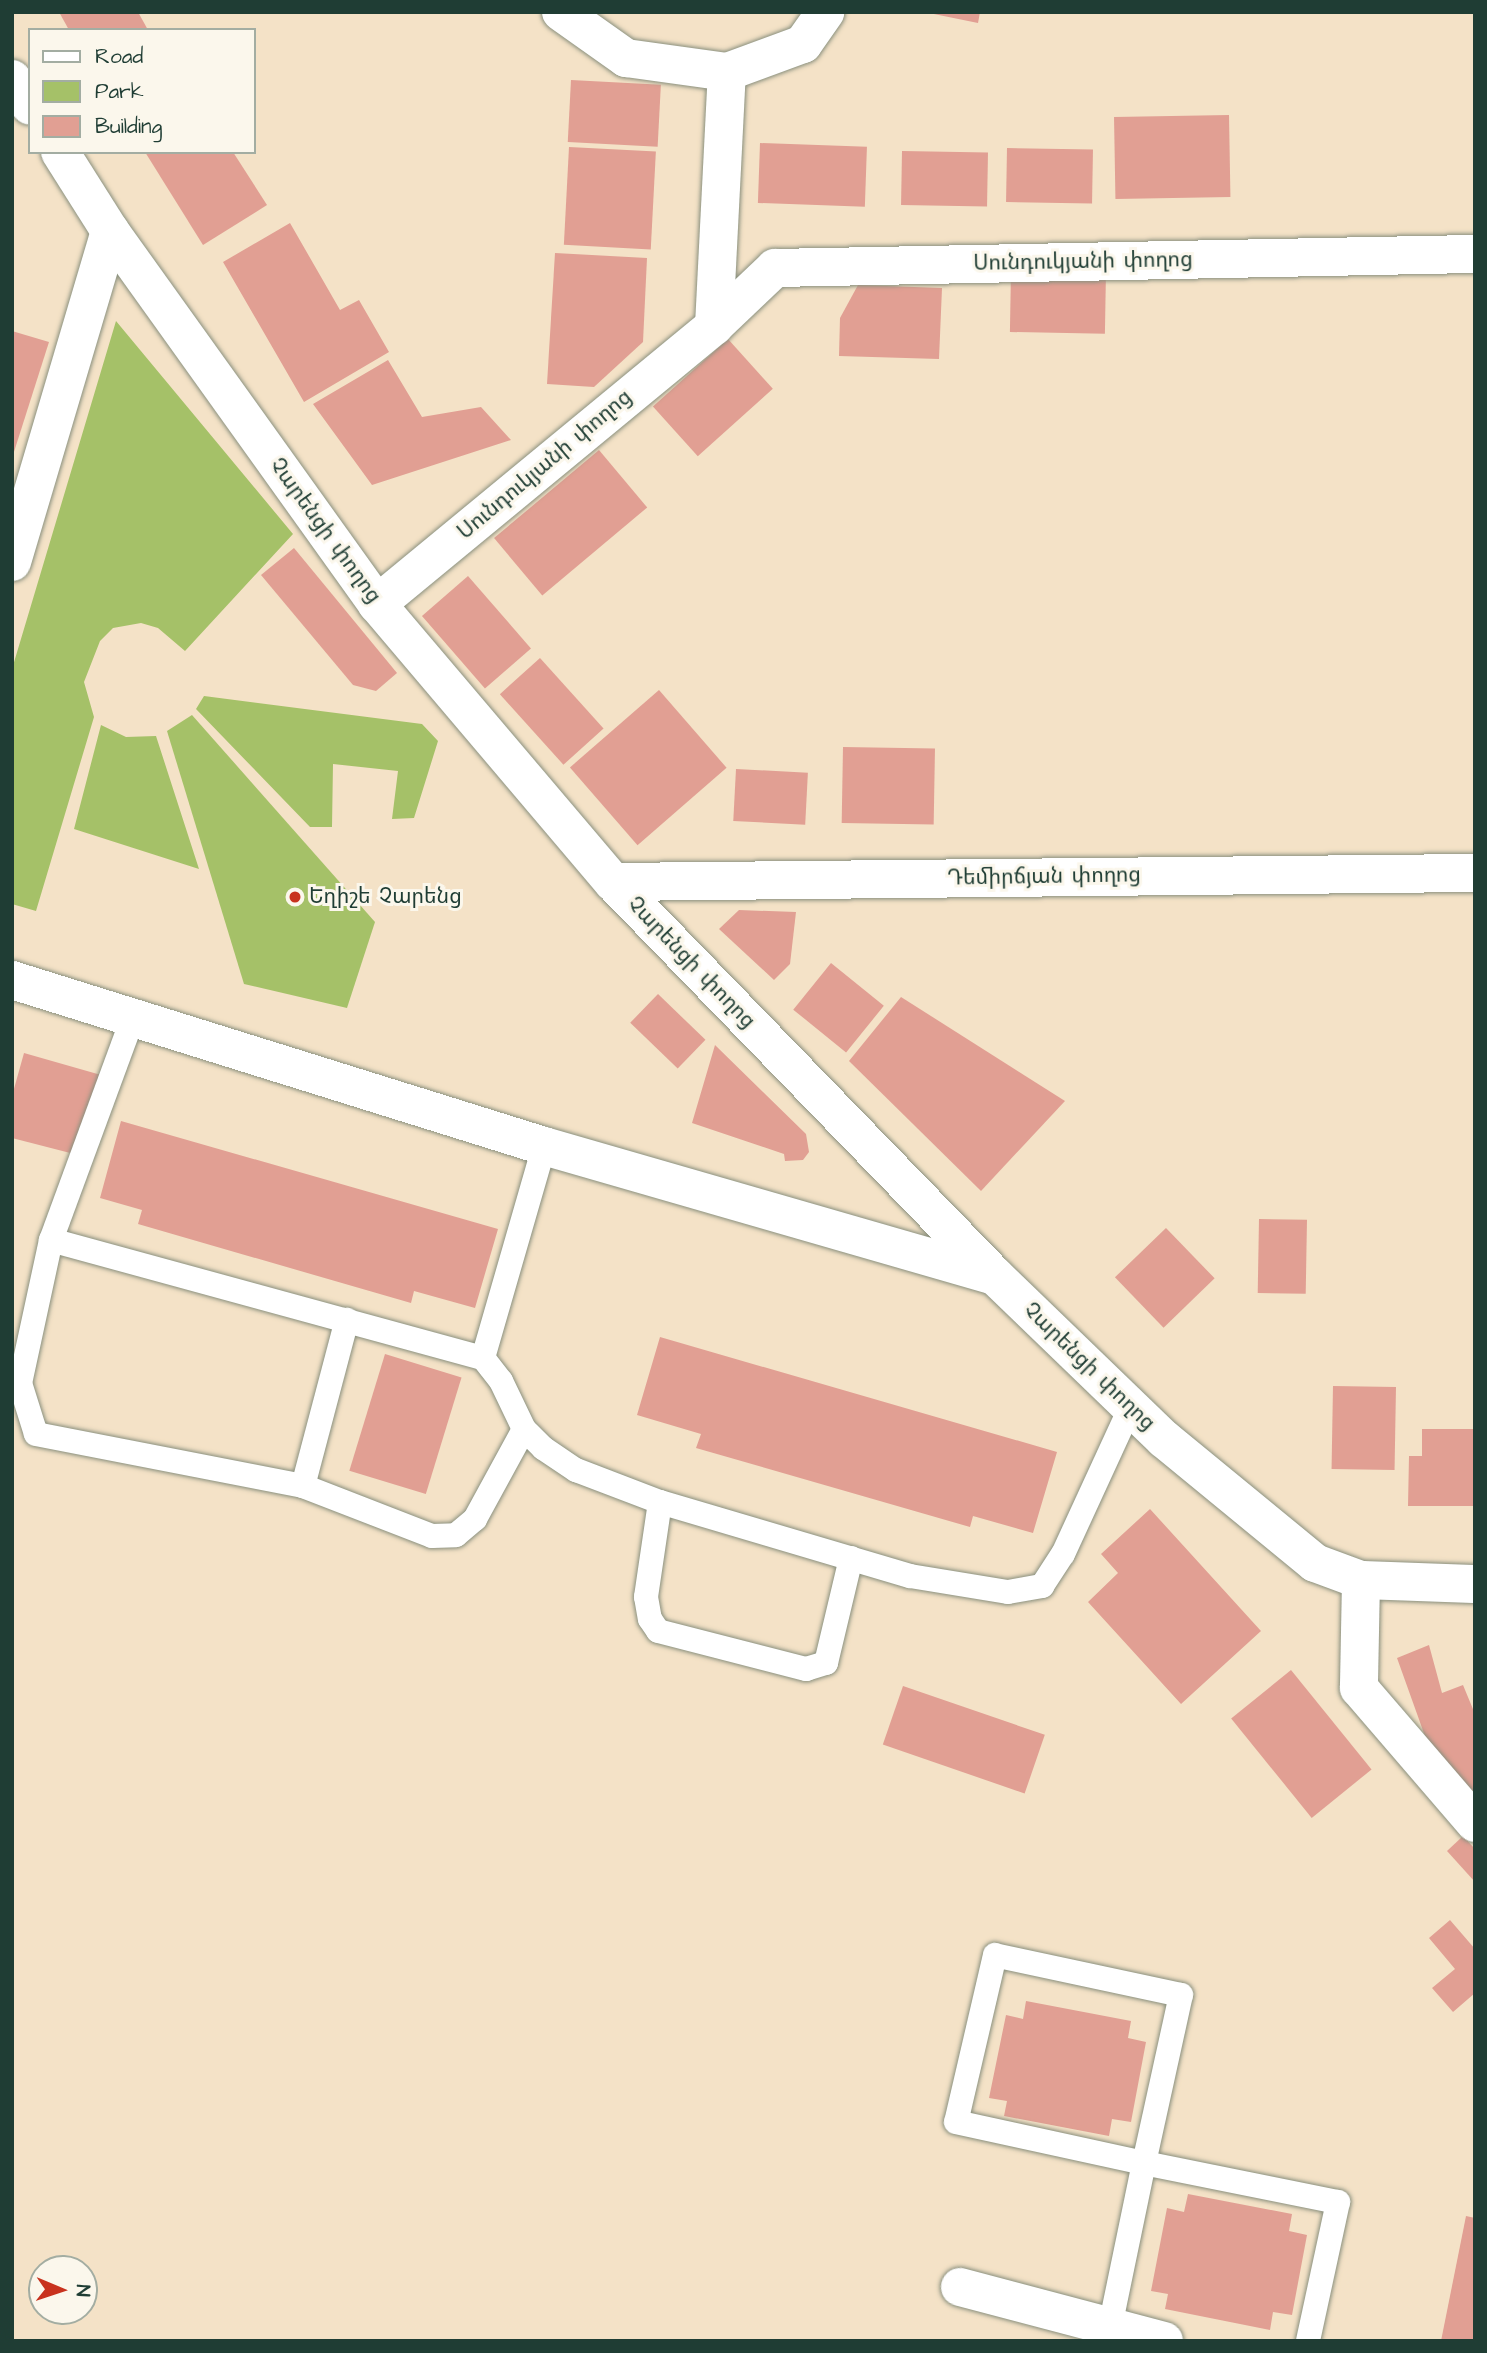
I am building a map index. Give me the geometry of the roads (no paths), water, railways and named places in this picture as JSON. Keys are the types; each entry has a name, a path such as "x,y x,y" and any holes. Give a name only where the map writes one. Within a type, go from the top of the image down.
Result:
{"street":[{"path":"561,12 626,58 727,72 803,44 825,12"},
{"path":"714,326 727,72"},
{"path":"12,79 28,103"},
{"name":"Չարենցի փողոց","path":"61,154 110,231 377,604 613,882 995,1276 1130,1406 1315,1563 1361,1580 1475,1584"},
{"path":"12,562 110,231"},
{"name":"Սունդուկյանի փողոց","path":"377,604 714,326 775,268 1475,254"},
{"name":"Դեմիրճյան փողոց","path":"613,882 1475,873"},
{"path":"12,980 132,1020 544,1146 995,1276"},
{"path":"1361,1580 1359,1688 1475,1823"},
{"path":"960,2287 1164,2341"}],"lane":[{"path":"132,1020 51,1240 20,1383 36,1434 303,1486 432,1536 456,1535 475,1519 524,1429"},
{"path":"483,1358 544,1146"},
{"path":"51,1240 483,1358 501,1381 524,1429 543,1448 576,1470 660,1502 910,1576 1009,1592 1042,1586 1063,1554 1130,1406"},
{"path":"303,1486 348,1320"},
{"path":"660,1502 646,1597 650,1619 658,1631 806,1669 826,1663 851,1558"},
{"path":"1110,2327 1144,2163 1181,1995 995,1955 956,2122 1144,2163 1338,2202 1308,2341"}],"place":[{"name":"Եղիշե Չարենց","path":"295,897"}]}
